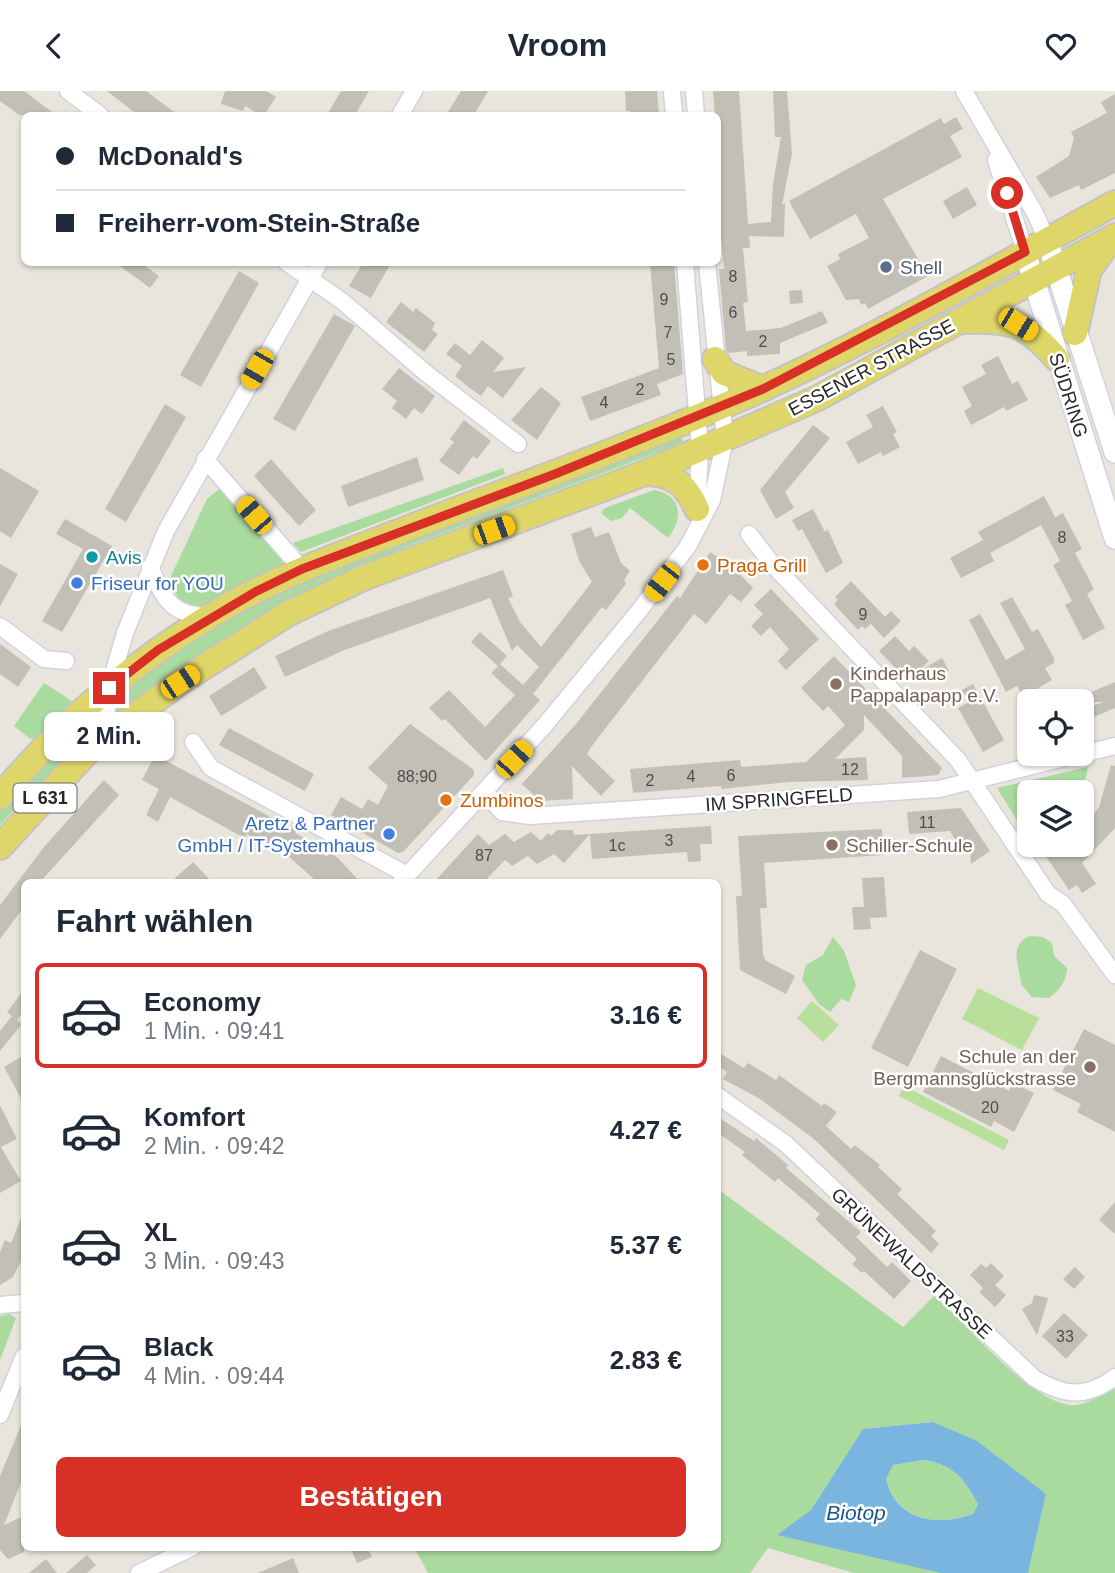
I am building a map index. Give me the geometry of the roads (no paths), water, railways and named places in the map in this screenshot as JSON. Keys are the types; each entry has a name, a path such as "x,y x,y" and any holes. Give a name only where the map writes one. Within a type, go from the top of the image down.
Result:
{"main road":[{"name":"ESSENER STRASSE","path":"722,404 763,389 1115,203"},
{"name":"ESSENER STRASSE","path":"725,439 816,399 1115,237"},
{"path":"1074,333 1089,270 1100,252 1115,237"},
{"name":"SÜDRING","path":"1047,240 1074,333 1115,452"},
{"name":"SÜDRING","path":"1025,252 1032,282 1115,538"},
{"path":"955,322 999,320 1018,324 1030,331 1057,359"},
{"path":"715,359 724,373 763,389"},
{"name":"L 631","path":"0,797 66,725 109,688 209,616 302,569 698,416 722,404"},
{"name":"L 631","path":"0,847 90,749 164,693 289,613 363,577 645,473 725,439"},
{"path":"645,473 664,473 678,481 689,492 697,509"}],"street":[{"path":"68,91 96,112"},
{"path":"402,112 414,91"},
{"path":"672,91 674,112"},
{"path":"694,91 696,112"},
{"path":"964,91 1035,213 1047,240"},
{"path":"986,131 1025,252"},
{"path":"291,266 342,301 427,374 518,444"},
{"path":"90,749 107,709 109,688 125,633 150,567 205,459 316,266"},
{"path":"685,266 700,449 697,509 688,546"},
{"path":"193,742 211,768 404,879 544,726 688,546 712,500 725,439 707,266"},
{"path":"205,459 302,569"},
{"path":"749,534 782,575 958,760 1048,894 1063,904 1115,975"},
{"path":"150,567 162,597 170,604 187,616 209,616"},
{"path":"0,627 44,659 66,661"},
{"name":"IM SPRINGFELD","path":"1094,751 1115,746"},
{"name":"IM SPRINGFELD","path":"485,792 502,812 530,815 939,789 1033,766"},
{"name":"GRÜNEWALDSTRASSE","path":"721,1098 786,1144 1034,1378 1056,1391 1080,1393 1115,1377"},
{"path":"0,1305 21,1303"},
{"path":"0,1415 21,1363"},
{"path":"139,1573 185,1551"}],"water":[{"name":"Biotop","path":"933,1422 977,1441 1046,1494 1028,1573 941,1573 777,1535 811,1510 863,1429","holes":["923,1460 950,1469 968,1487 978,1504 973,1514 932,1520 908,1512 899,1504 886,1479 893,1465"]}],"place":[{"name":"Shell","path":"886,267"},
{"name":"Avis","path":"92,557"},
{"name":"Praga Grill","path":"703,565"},
{"name":"Friseur for YOU","path":"77,583"},
{"name":"Kinderhaus Pappalapapp e.V.","path":"836,684"},
{"name":"Zumbinos","path":"446,800"},
{"name":"Aretz & Partner GmbH / IT-Systemhaus","path":"389,834"},
{"name":"Schiller-Schule","path":"832,845"},
{"name":"Schule an der Bergmannsglückstrasse","path":"1090,1067"}]}
